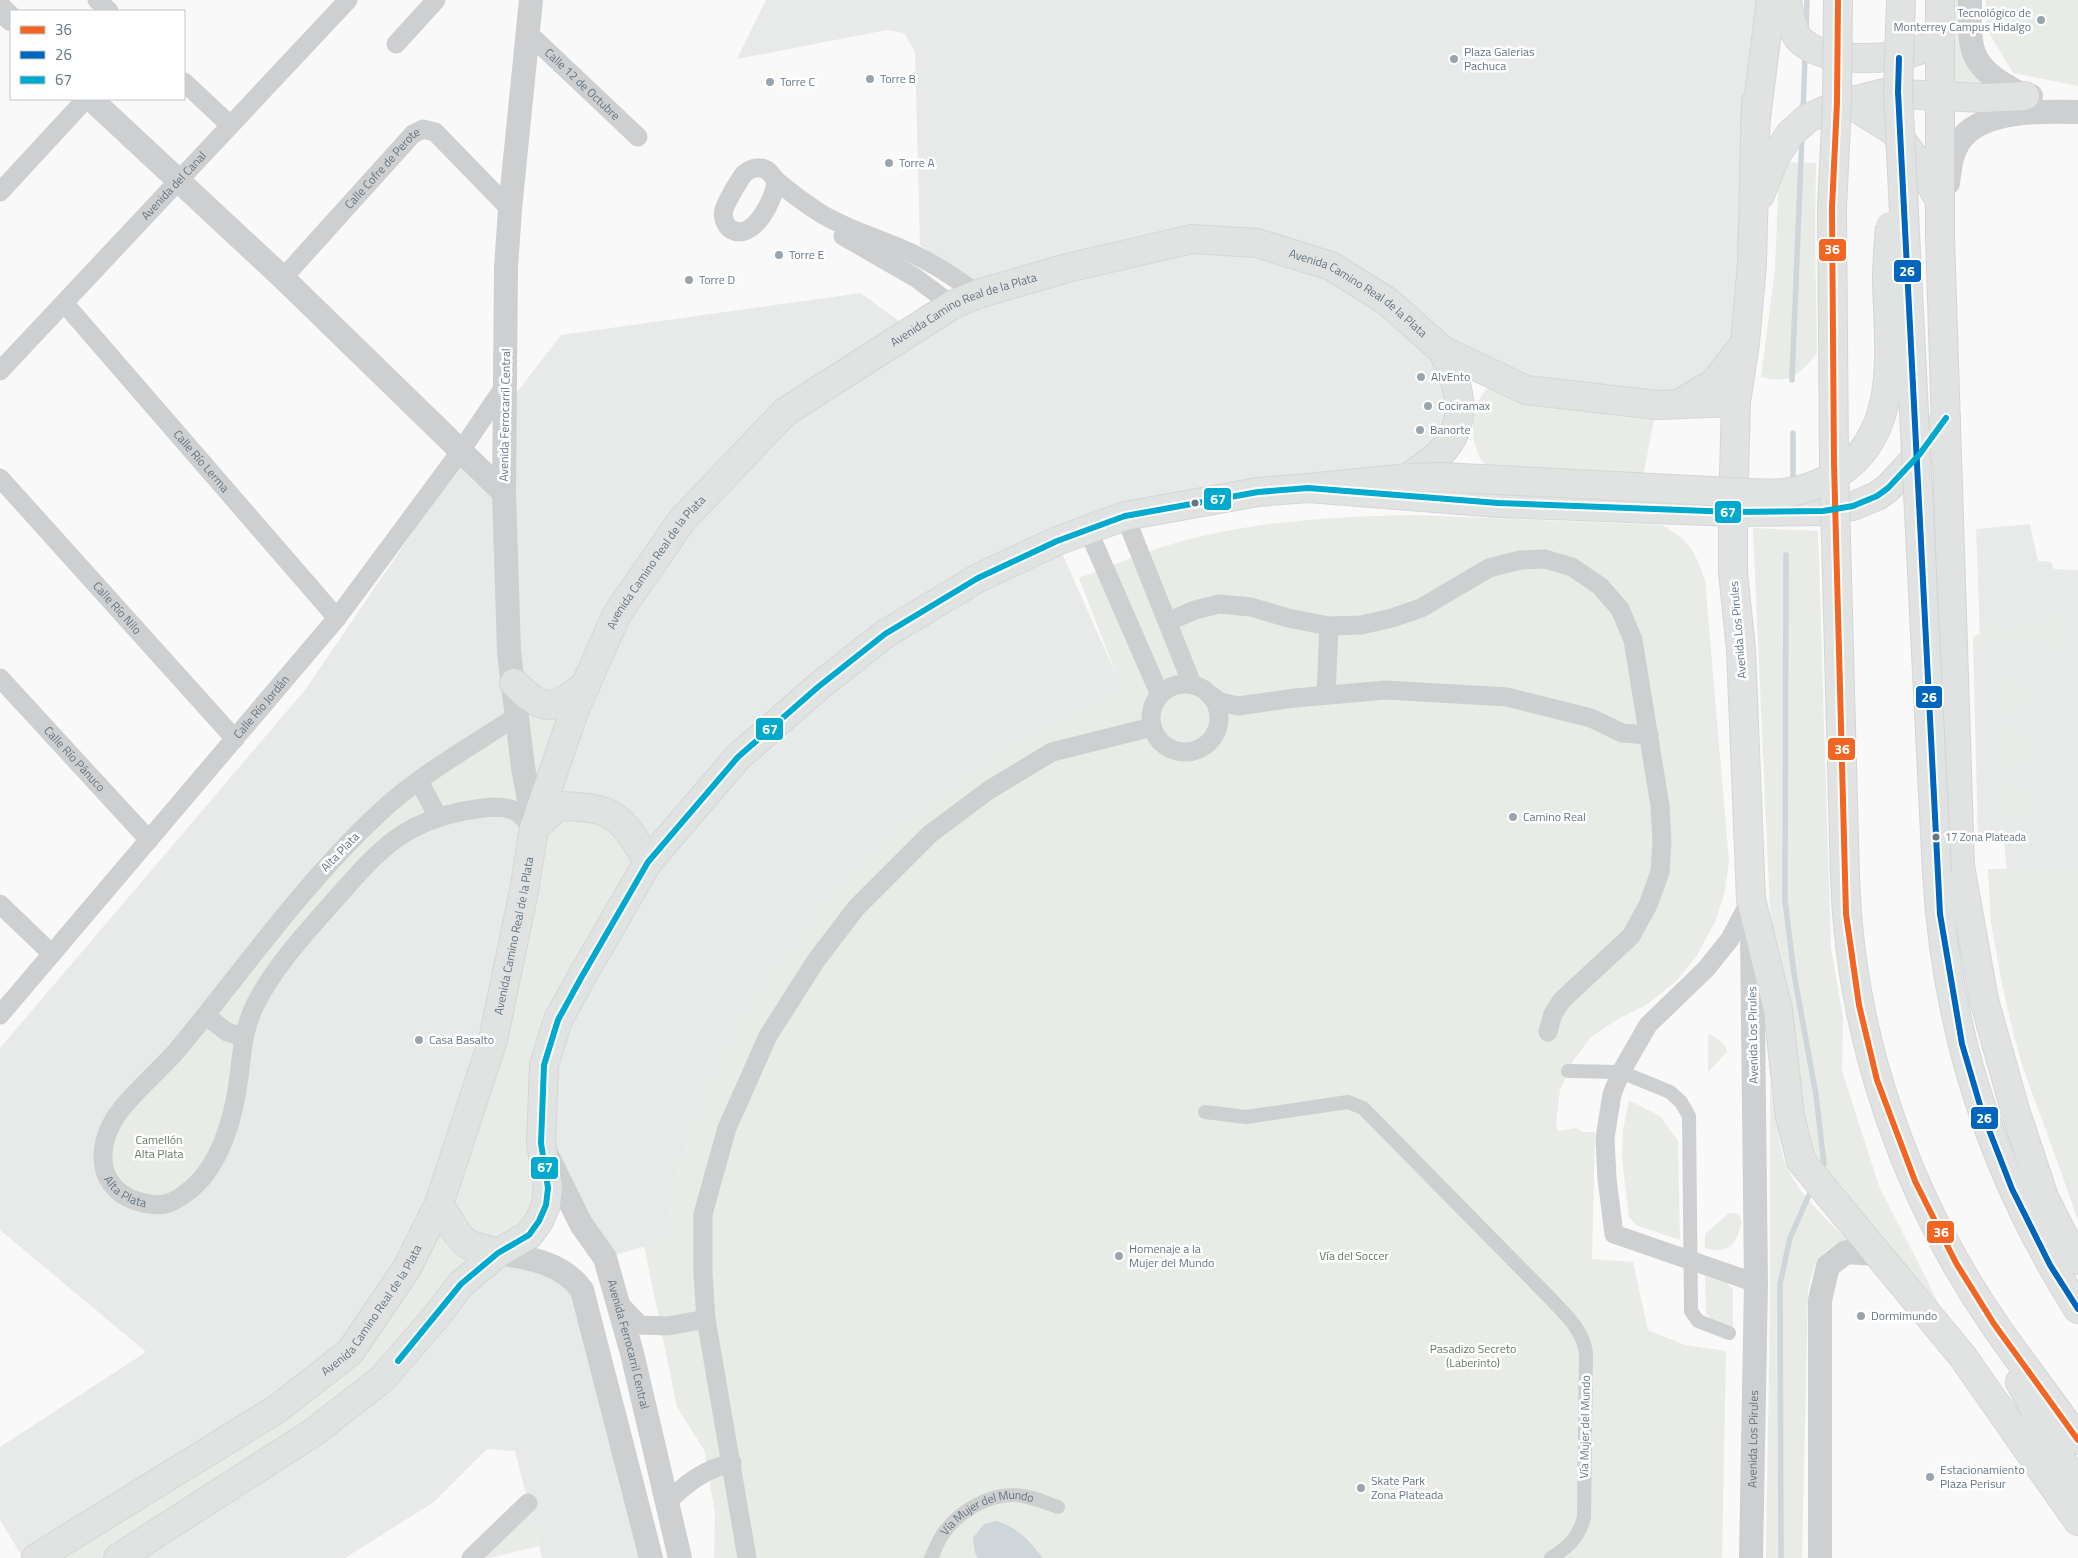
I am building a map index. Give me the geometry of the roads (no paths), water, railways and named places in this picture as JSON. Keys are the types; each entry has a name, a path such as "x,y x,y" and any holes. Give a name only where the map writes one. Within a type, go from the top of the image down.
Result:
{"main road":[{"path":"1754,126 1760,0"},
{"path":"1754,126 1771,0"},
{"path":"1786,0 1795,33 1812,49 1834,57 1884,57 1916,52 1940,38"},
{"path":"1838,0 1837,103 1832,208 1834,453 1846,914 1859,1005 1877,1080 1914,1181 1956,1263 1994,1324 2078,1440"},
{"path":"1901,0 1898,92 1940,914 1962,1044 1982,1112 2012,1189 2050,1265 2078,1309"},
{"path":"1940,0 1940,237 1960,866 1984,1000 2015,1110 2044,1197 2078,1260"},
{"path":"1753,211 1775,157 1790,134 1808,118 1847,102 1884,94 1983,98 2025,96"},
{"path":"1847,102 1894,131 1917,161 1940,200"},
{"name":"Avenida Los Pirules","path":"1751,899 1741,650 1733,572 1733,512 1736,402 1745,343 1752,264 1754,126"},
{"path":"118,1558 314,1432 382,1378 435,1318 461,1284 498,1253 529,1234 540,1220 546,1205 548,1188 541,1143 544,1065 558,1020 580,978 648,862 738,757 818,687 885,634 978,578 1057,541 1126,516 1258,492 1409,478 1442,477 1749,493 1782,493 1802,490 1829,479 1849,466 1865,450 1880,421 1886,395 1888,366 1887,277 1890,213 1902,170"},
{"name":"Avenida Camino Real de la Plata","path":"36,1558 278,1410 350,1352 407,1268 439,1204 493,1040 524,891 534,828 576,706 617,614 682,520 786,412 952,305 978,294 1067,268 1192,239 1257,244 1331,266 1387,301 1442,350 1526,390 1657,405 1736,402"},
{"path":"1680,403 1714,383 1745,343"},
{"path":"1409,478 1445,448 1458,425 1460,399 1455,376 1442,350"},
{"path":"1308,488 1498,503 1733,512 1822,511 1853,506 1877,496 1903,474 1946,418"},
{"path":"1678,509 1695,516 1712,530 1728,550 1733,572"},
{"path":"514,683 533,700 547,706 561,703 586,685"},
{"path":"534,828 558,806 589,807 606,811 619,820 633,836 648,862"},
{"path":"1751,899 1778,1010 1790,1117 1801,1161 1962,1357 2078,1521"},
{"path":"439,1204 457,1233 467,1244 498,1253"},
{"path":"1994,1324 2019,1380 2078,1491"}],"street":[{"path":"96,0 107,10"},
{"name":"Avenida del Canal","path":"0,371 65,304 348,0"},
{"path":"396,44 436,0"},
{"name":"Avenida Ferrocarril Central","path":"531,0 506,268 504,493 509,652 534,828"},
{"path":"1970,0 1970,43 1978,62 1992,78 2025,96 2078,96"},
{"path":"0,8 10,18"},
{"name":"Calle 12 de Octubre","path":"527,32 638,137"},
{"path":"185,83 230,125"},
{"path":"0,192 85,100"},
{"path":"92,100 283,278 504,493"},
{"path":"1940,237 1951,159 1959,141 1979,124 2023,112 2078,112"},
{"name":"Calle Cofre de Perote","path":"283,278 413,134 423,129 435,132 510,209"},
{"path":"952,305 916,278 775,187 840,225 918,256 978,294"},
{"name":"Calle Río Lerma","path":"65,304 337,618"},
{"name":"Calle Río Jordán","path":"0,1015 337,618 460,452 504,387"},
{"name":"Calle Río Nilo","path":"0,478 235,739"},
{"path":"1126,516 1169,621 1192,684"},
{"path":"1088,530 1160,695"},
{"path":"1169,621 1195,610 1219,604 1251,607 1288,618 1329,626 1361,625 1392,618 1421,608 1489,568 1520,560 1545,559 1572,567 1600,586 1620,609 1633,640 1660,806 1662,842 1660,872 1648,905 1631,936 1562,1000 1553,1014 1548,1032"},
{"path":"1326,695 1329,626"},
{"name":"Calle Río Pánuco","path":"0,678 149,840"},
{"path":"1212,696 1219,718 1216,732 1204,746 1195,751 1184,752 1173,750 1160,741 1152,727 1151,716 1154,705 1160,695 1169,688 1180,684 1192,684 1203,689 1220,702 1238,706 1386,690 1507,697 1591,718 1622,733 1648,735"},
{"name":"Alta Plata","path":"517,716 419,781 380,812 324,868 250,956 206,1016 171,1058 130,1100 110,1125 104,1146 104,1166 111,1184 133,1201 160,1206 176,1201 196,1186 214,1160 225,1136 234,1107 243,1037 254,1008 267,984 286,956 373,857 399,836 438,817 494,806 515,811 534,828"},
{"path":"747,1558 706,1318 702,1274 703,1214 726,1128 768,1036 815,962 856,908 930,834 989,790 1052,752 1152,727"},
{"path":"419,781 438,817"},
{"path":"1751,899 1730,939 1706,969 1648,1025 1621,1072 1612,1094 1605,1138 1607,1179 1614,1234 1756,1283"},
{"name":"Avenida Los Pirules","path":"1751,899 1756,1283 1751,1558"},
{"path":"0,904 52,954"},
{"path":"206,1016 227,1032 243,1037"},
{"path":"1568,1071 1621,1072 1670,1092 1681,1102 1689,1116 1692,1260 1691,1311 1698,1321 1729,1332"},
{"name":"Vía Mujer del Mundo","path":"1205,1112 1246,1117 1348,1102 1363,1108 1548,1296 1582,1335 1586,1353 1584,1517 1576,1538 1551,1558"},
{"name":"Avenida Ferrocarril Central","path":"541,1143 581,1224 605,1258 632,1353 680,1558"},
{"path":"1820,1558 1820,1300 1828,1266 1846,1252 1876,1254"},
{"path":"498,1253 535,1259 561,1270 573,1278 582,1290 652,1558"},
{"path":"618,1302 640,1326 668,1326 706,1318"},
{"path":"666,1503 696,1476 714,1467 732,1463"},
{"name":"Vía Mujer del Mundo","path":"931,1558 944,1533 965,1511 989,1499 1013,1495 1037,1499 1058,1507"},
{"path":"471,1558 528,1503"}],"waterway":[{"path":"1806,30 1807,0"},
{"path":"1803,113 1805,55"},
{"path":"1792,380 1802,135"},
{"path":"1793,433 1793,476"},
{"path":"1786,555 1785,900 1794,974 1816,1095 1824,1164 1820,1171"},
{"path":"1781,1558 1780,1284 1790,1238 1813,1186"}],"place":[{"name":"Tecnológico de Monterrey Campus Hidalgo","path":"2041,20"},
{"name":"Plaza Galerias Pachuca","path":"1454,59"},
{"name":"Torre B","path":"870,79"},
{"name":"Torre C","path":"770,82"},
{"name":"Torre A","path":"889,163"},
{"name":"Torre E","path":"779,255"},
{"name":"Torre D","path":"689,280"},
{"name":"AlvEnto","path":"1421,377"},
{"name":"Cociramax","path":"1428,406"},
{"name":"Banorte","path":"1420,430"},
{"name":"Camino Real","path":"1513,817"},
{"name":"17 Zona Plateada","path":"1936,837"},
{"name":"Casa Basalto","path":"419,1040"},
{"name":"Homenaje a la Mujer del Mundo","path":"1119,1256"},
{"name":"Dormimundo","path":"1861,1316"},
{"name":"Estacionamiento Plaza Perisur","path":"1930,1477"},
{"name":"Skate Park Zona Plateada","path":"1361,1488"}],"park label":[{"name":"Camellón Alta Plata","path":"159,1147"},
{"name":"Vía del Soccer","path":"1354,1256"},
{"name":"Pasadizo Secreto (Laberinto)","path":"1473,1356"}]}
